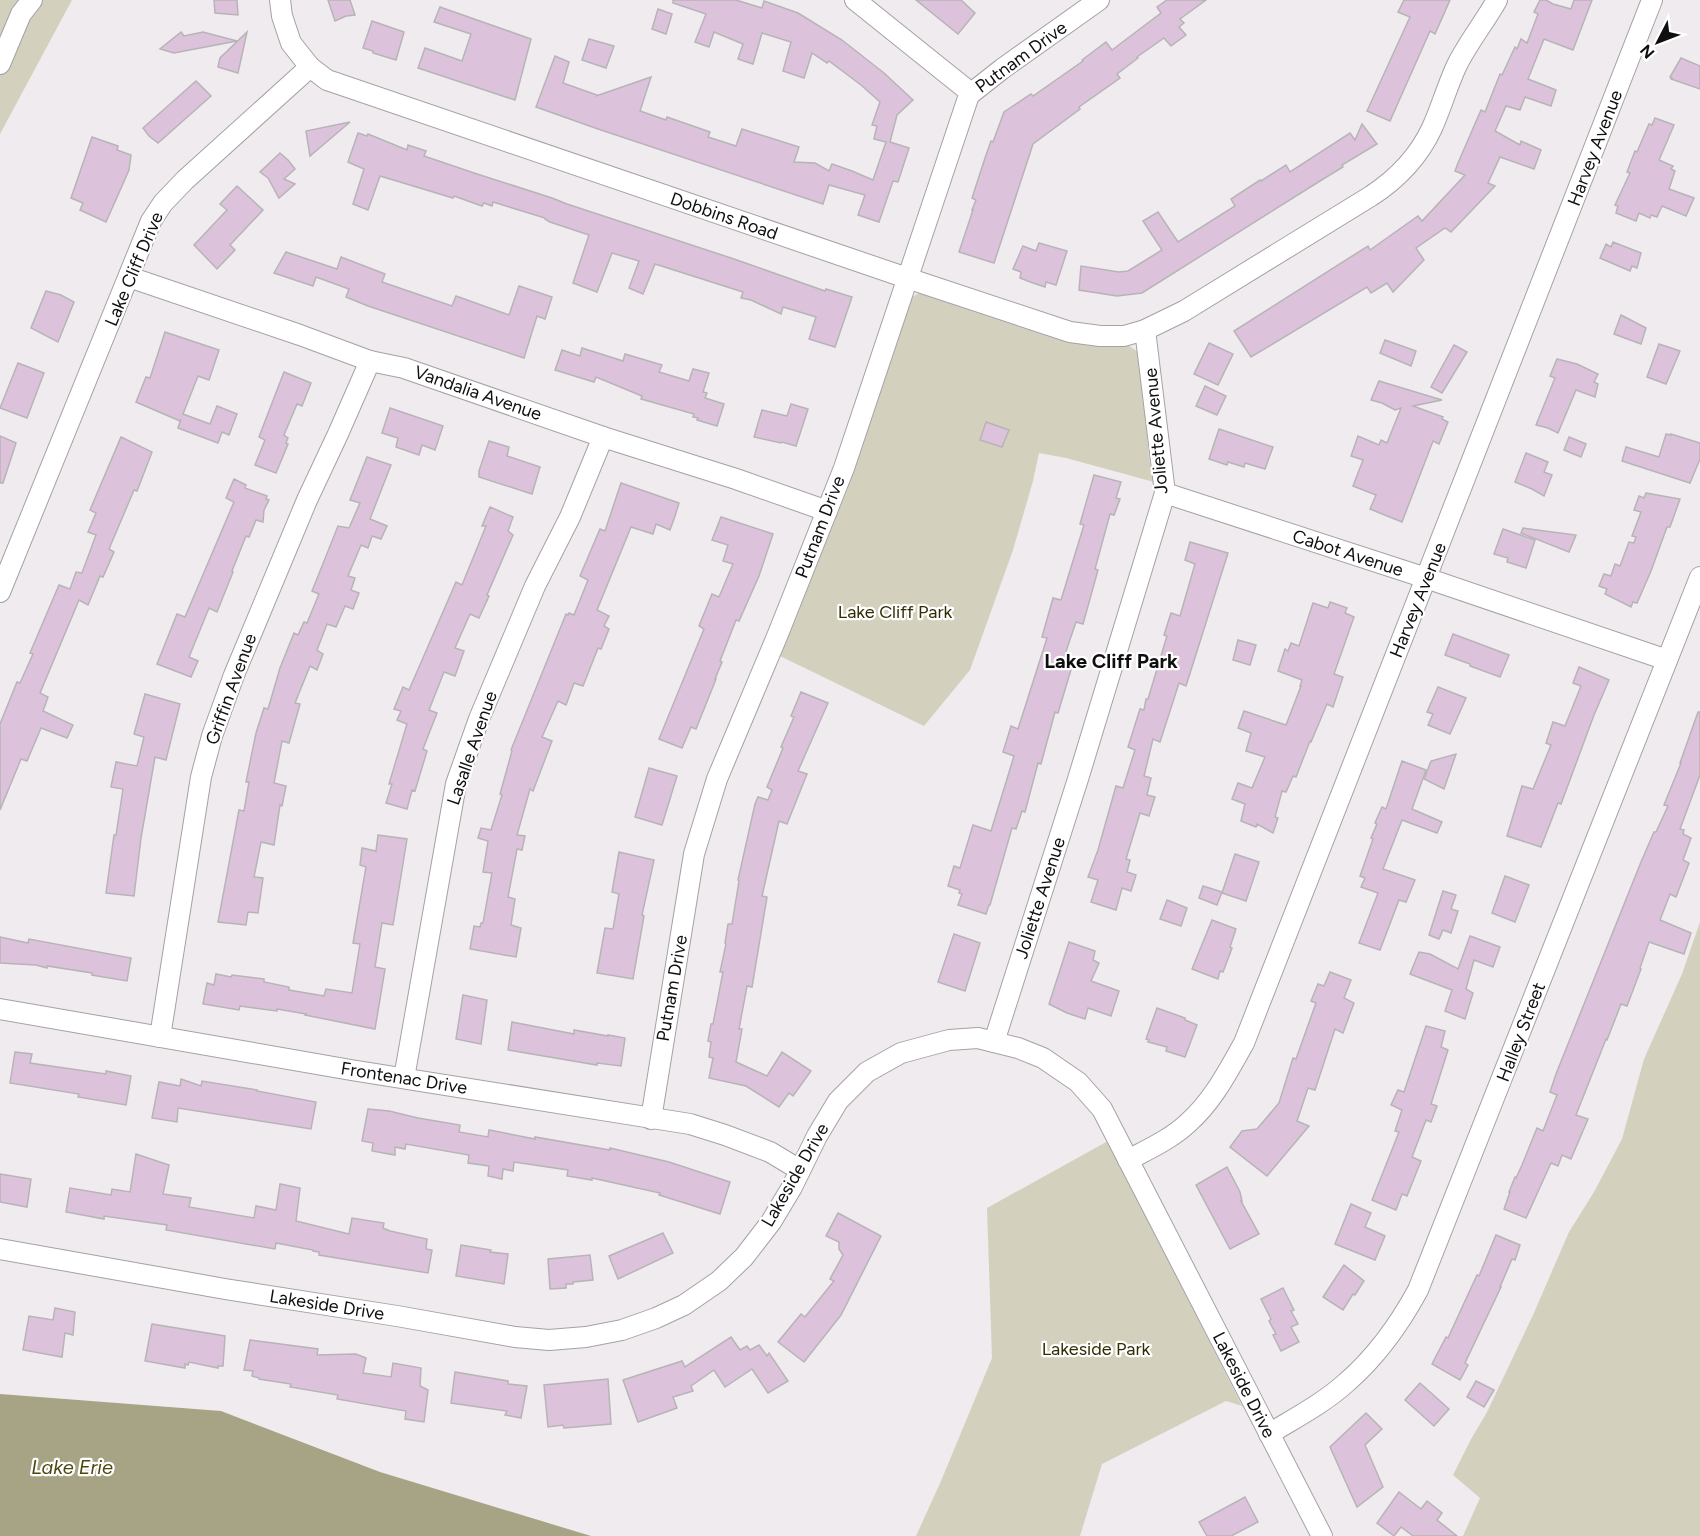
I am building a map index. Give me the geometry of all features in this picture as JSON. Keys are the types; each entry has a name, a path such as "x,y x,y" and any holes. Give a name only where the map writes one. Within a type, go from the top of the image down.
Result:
{"street":[{"path":"0,64 21,14 32,0"},
{"path":"280,0 282,16 291,43 310,67"},
{"path":"855,0 971,93"},
{"name":"Putnam Drive","path":"651,1119 694,854 706,813 717,779 844,468 969,95 1099,0"},
{"path":"1145,330 1184,311 1371,196 1396,178 1410,163 1432,128 1457,66 1497,0"},
{"name":"Harvey Avenue","path":"1128,1160 1164,1140 1188,1123 1212,1098 1244,1042 1652,0"},
{"name":"Lake Cliff Drive","path":"0,592 151,221 163,203 185,180 310,67"},
{"name":"Dobbins Road","path":"310,67 327,80 1070,332 1124,336 1145,330"},
{"name":"Vandalia Avenue","path":"129,277 300,334 370,361 404,368 827,511"},
{"name":"Joliette Avenue","path":"994,1042 1078,779 1165,493 1145,330"},
{"name":"Griffin Avenue","path":"160,1037 201,777 212,736 234,675 307,500 370,361"},
{"name":"Lasalle Avenue","path":"405,1078 456,784 479,719 535,586 570,517 603,437"},
{"name":"Cabot Avenue","path":"1165,493 1667,660"},
{"name":"Halley Street","path":"1269,1434 1346,1384 1382,1346 1402,1319 1418,1290 1700,577"},
{"name":"Frontenac Drive","path":"0,1009 690,1124 770,1152 800,1170"},
{"name":"Lakeside Drive","path":"0,1249 515,1337 549,1340 586,1337 622,1330 684,1305 719,1281 744,1257 771,1222 838,1101 867,1072 901,1053 949,1040 978,1038 1018,1048 1043,1058 1078,1082 1102,1109 1322,1536"}],"green space":[{"path":"0,0 72,0 0,134"},
{"name":"Lake Cliff Park","path":"921,292 1084,345 1119,347 1128,345 1138,352 1149,457 1154,482 1039,453 1013,550 970,670 924,726 780,656 847,490 912,297"},
{"path":"1700,922 1700,1536 1463,1536 1480,1498 1453,1475 1487,1412 1569,1232 1594,1192 1622,1139 1644,1059 1682,974"},
{"name":"Lakeside Park","path":"1108,1141 1242,1406 1226,1401 1102,1464 1080,1536 916,1536 992,1358 987,1208"}],"water":[{"name":"Lake Erie","path":"0,1394 221,1411 380,1472 591,1536 0,1536"}],"building":[{"path":"214,0 237,0 238,15 215,13"},
{"path":"328,0 350,0 355,15 335,21"},
{"path":"673,0 736,0 762,8 764,1 798,13 842,40 884,73 913,100 897,115 890,142 909,148 898,182 893,181 879,222 858,215 865,195 829,185 823,204 536,107 555,56 569,62 563,83 596,96 651,77 640,111 666,120 667,117 710,132 708,137 736,146 742,129 799,147 794,162 815,163 829,171 832,164 873,180 886,142 874,139 877,126 872,125 880,102 829,61 827,63 812,53 804,78 783,71 791,42 762,33 753,64 738,59 743,44 714,32 709,47 695,42 706,14 673,3"},
{"path":"916,0 961,0 975,13 958,34"},
{"path":"1167,0 1206,0 1180,19 1184,23 1179,27 1186,35 1171,46 1164,38 1137,57 1117,74 1120,78 1033,144 994,263 959,252 976,200 972,198 991,141 993,142 1004,112 1031,94 1033,96 1106,42 1112,50 1161,13 1157,7"},
{"path":"1404,0 1450,0 1435,34 1430,31 1390,121 1367,111 1410,17 1398,12"},
{"path":"1540,0 1571,9 1574,0 1592,0 1573,50 1544,39 1528,79 1556,90 1551,106 1525,97 1520,110 1506,106 1495,131 1520,145 1521,141 1541,150 1534,169 1500,157 1488,183 1495,186 1451,232 1445,228 1416,248 1424,260 1393,292 1387,283 1371,293 1367,287 1251,357 1234,331 1368,246 1370,250 1418,216 1422,221 1465,175 1455,171 1458,163 1481,110 1485,112 1500,74 1502,75 1515,47 1517,49 1521,39 1527,43 1538,14 1534,12"},
{"path":"440,7 531,39 515,100 418,68 425,48 462,61 471,34 434,22"},
{"path":"658,9 672,14 666,34 652,29"},
{"path":"372,21 404,32 396,60 363,48"},
{"path":"181,32 184,36 203,32 237,41 174,53 160,49"},
{"path":"247,32 238,73 218,67 220,58"},
{"path":"589,39 614,46 606,68 582,60"},
{"path":"1681,58 1700,66 1700,89 1671,79"},
{"path":"196,81 211,96 158,143 143,128"},
{"path":"1655,118 1674,125 1659,160 1673,166 1671,169 1675,171 1669,189 1694,198 1686,216 1662,206 1657,217 1651,215 1650,218 1639,213 1636,221 1616,213 1618,206 1615,205 1630,173 1627,172 1635,151 1637,152 1649,124 1652,125"},
{"path":"350,122 323,145 310,156 306,131"},
{"path":"1362,124 1377,144 1142,293 1117,296 1079,290 1081,266 1119,272 1128,271 1162,250 1143,221 1158,212 1178,242 1235,206 1231,199 1286,165 1290,172 1350,133 1355,140"},
{"path":"358,133 367,136 368,134 407,150 408,145 426,151 424,156 825,291 826,289 852,297 835,347 809,339 816,317 783,307 781,314 751,300 741,298 743,292 655,264 643,294 629,288 639,261 612,253 597,292 573,283 589,235 493,202 492,206 484,203 482,206 380,176 368,210 353,204 364,169 348,162"},
{"path":"92,137 118,146 117,150 131,155 129,170 106,222 80,210 83,203 71,198"},
{"path":"280,153 295,169 284,179 295,184 279,198 268,178 260,172"},
{"path":"237,186 263,210 230,245 235,250 217,269 194,245 227,210 220,204"},
{"path":"1613,242 1641,253 1637,268 1632,266 1630,271 1600,258 1606,244 1611,247"},
{"path":"1039,243 1067,251 1056,285 1046,282 1045,287 1033,283 1020,278 1021,272 1013,269 1023,246 1036,251"},
{"path":"286,252 337,269 341,257 385,274 382,282 452,306 456,296 509,315 519,286 552,297 545,319 537,316 524,358 368,306 346,297 349,289 316,277 313,286 274,273"},
{"path":"46,291 74,302 58,342 31,328"},
{"path":"1621,315 1646,328 1641,344 1614,334"},
{"path":"165,332 219,350 209,380 198,376 183,414 210,424 217,406 237,414 229,435 222,432 218,443 178,428 181,419 180,421 136,402 146,377 150,378"},
{"path":"1385,340 1416,351 1411,366 1380,353"},
{"path":"1209,343 1233,354 1218,385 1194,374"},
{"path":"1659,344 1680,351 1666,384 1647,377"},
{"path":"1454,345 1467,352 1442,393 1431,387"},
{"path":"582,348 623,361 625,354 662,365 659,372 689,381 693,369 709,373 703,392 707,393 705,398 724,404 717,426 697,420 698,418 693,417 694,414 641,399 642,396 596,377 594,382 555,370 562,350 580,356"},
{"path":"1557,359 1577,364 1598,374 1594,382 1598,384 1595,397 1576,390 1558,433 1536,425 1555,378 1550,376"},
{"path":"18,363 44,373 27,418 0,408"},
{"path":"284,372 311,383 302,406 297,404 284,435 288,438 286,443 288,444 276,473 255,465 265,440 259,437"},
{"path":"1379,381 1442,400 1413,406 1443,417 1442,419 1448,422 1439,444 1433,441 1402,522 1370,509 1376,495 1353,486 1363,460 1351,456 1358,436 1379,445 1381,440 1387,443 1401,408 1395,410 1371,400"},
{"path":"1205,386 1226,396 1217,415 1196,406"},
{"path":"791,404 808,409 796,446 754,437 762,410 787,416"},
{"path":"390,408 443,426 435,450 422,445 419,455 396,447 398,438 382,433"},
{"path":"986,422 1009,430 1002,447 980,440"},
{"path":"1219,429 1273,447 1265,469 1245,463 1244,467 1228,462 1227,465 1209,459"},
{"path":"1666,434 1700,443 1700,459 1690,483 1622,461 1626,447 1659,457"},
{"path":"0,436 16,443 3,483 0,483"},
{"path":"121,437 152,452 137,491 134,490 109,549 114,552 103,577 100,576 88,605 79,600 40,693 48,697 43,711 73,725 67,738 41,728 27,761 21,759 0,810 0,724 17,682 20,683 33,654 30,653 59,585 70,589 76,572 82,573 96,535 88,532 96,513 90,510"},
{"path":"1569,437 1586,444 1581,457 1564,450"},
{"path":"489,441 509,447 507,456 540,467 532,494 479,477"},
{"path":"1526,453 1548,462 1544,472 1552,475 1544,496 1515,482"},
{"path":"367,457 391,465 370,519 387,526 381,539 372,536 368,548 361,545 348,576 355,578 351,590 359,593 353,609 345,606 336,627 327,624 317,650 323,654 317,670 310,666 295,703 300,704 289,743 282,741 274,783 286,786 282,806 280,805 274,845 261,842 254,877 263,878 258,913 248,912 246,925 218,922 239,810 244,811 249,782 246,782 256,733 264,708 268,709 280,668 294,633 298,635 304,622 307,623 319,594 312,591 338,526 349,528 360,503 350,500"},
{"path":"1094,475 1121,482 1116,498 1120,499 1114,515 1110,514 1083,624 1076,622 1063,660 1073,663 1058,713 1055,712 1041,764 1038,763 1025,812 1022,811 1016,829 1012,828 986,914 958,905 962,894 959,893 960,890 948,886 954,866 960,868 973,825 991,831 1014,756 1003,752 1011,726 1018,729 1047,638 1042,637 1053,598 1061,600 1084,525 1080,524"},
{"path":"234,479 246,485 245,488 267,496 266,499 269,500 264,510 263,522 256,520 249,537 246,536 217,612 209,608 189,657 198,661 191,677 157,664 177,614 185,617 234,502 226,498"},
{"path":"621,483 679,503 675,516 670,530 656,524 653,534 631,527 597,610 609,616 604,626 609,629 601,649 598,648 583,686 574,683 566,705 558,701 542,737 552,741 533,791 530,789 517,835 525,836 522,850 517,849 508,897 515,899 511,925 521,928 516,957 470,949 474,926 480,927 483,923 492,873 483,872 488,841 478,838 481,828 491,830 502,795 500,794 511,750 566,614 574,615 588,580 580,576 600,529 605,531"},
{"path":"1646,493 1680,499 1637,603 1633,602 1631,607 1605,594 1607,589 1599,586 1604,574 1611,576 1615,564 1620,566 1629,542 1634,543 1636,537 1632,536 1641,512 1634,510 1639,496 1644,498"},
{"path":"490,507 513,517 508,531 513,535 479,618 470,614 455,648 464,651 455,676 444,672 429,710 437,713 423,749 427,751 407,809 386,803 392,784 389,784 407,724 397,720 401,711 394,709 403,687 409,690 456,582 462,585 486,526 482,526"},
{"path":"721,517 773,534 759,576 739,621 736,620 696,729 691,727 682,748 659,739 704,629 699,626 712,594 719,597 733,564 723,561 728,545 712,540"},
{"path":"1523,528 1576,535 1569,552 1521,533"},
{"path":"1503,529 1535,540 1526,568 1507,562 1508,558 1494,554"},
{"path":"1190,542 1228,553 1186,686 1179,683 1160,742 1153,739 1144,776 1151,778 1147,795 1155,797 1149,816 1140,813 1126,859 1130,860 1127,872 1136,875 1131,891 1122,888 1116,910 1091,902 1098,880 1088,877 1116,786 1123,788 1135,750 1128,747 1140,709 1144,710 1146,699 1148,699 1167,636 1164,635 1171,613 1180,616 1195,564 1185,560"},
{"path":"1330,602 1347,608 1345,613 1354,617 1334,674 1343,677 1333,707 1327,704 1296,777 1293,776 1286,792 1282,791 1273,833 1257,824 1256,827 1241,821 1245,804 1232,799 1238,783 1252,788 1265,757 1246,751 1251,733 1238,728 1244,711 1286,725 1302,680 1278,671 1285,649 1288,651 1291,643 1299,646 1313,603 1328,608"},
{"path":"1453,634 1509,655 1500,677 1445,655"},
{"path":"1238,640 1256,645 1250,665 1233,660"},
{"path":"1579,667 1609,680 1561,804 1558,803 1541,847 1507,836 1522,786 1533,789 1551,745 1546,743 1553,722 1565,726 1581,686 1573,683"},
{"path":"1438,687 1466,698 1450,734 1428,725 1433,714 1427,712"},
{"path":"801,692 828,703 798,771 807,774 787,824 779,821 762,896 767,897 752,987 747,986 736,1062 767,1076 782,1052 811,1071 793,1096 789,1093 779,1107 746,1086 709,1078 713,1058 709,1057 711,1042 708,1041 723,972 720,972 728,924 732,924 738,880 755,804 758,797 768,800 772,790 767,787 783,748 781,747 794,717 791,716"},
{"path":"145,694 180,704 166,760 155,757 134,896 106,893 123,789 111,787 116,762 137,766 144,737 134,734"},
{"path":"1698,712 1700,712 1700,775 1680,829 1684,830 1683,834 1691,838 1683,860 1689,863 1676,897 1670,894 1660,920 1691,933 1684,954 1649,942 1627,1006 1621,1004 1576,1115 1588,1119 1571,1159 1562,1155 1558,1166 1551,1163 1526,1218 1504,1209 1509,1192 1537,1128 1543,1131 1557,1095 1550,1092 1556,1074 1641,862 1668,806 1664,805"},
{"path":"1456,754 1444,789 1424,779 1431,761"},
{"path":"1402,761 1426,770 1412,809 1442,822 1437,833 1402,820 1383,869 1415,880 1406,902 1399,900 1380,950 1359,943 1378,893 1361,887 1365,878 1360,876 1373,839 1371,838 1377,824 1375,823 1382,807 1386,809"},
{"path":"649,768 677,776 662,825 635,817"},
{"path":"378,835 407,839 393,925 382,923 375,967 385,969 375,1029 277,1009 277,1011 240,1006 239,1010 203,1004 207,983 214,985 216,974 264,979 264,982 289,987 289,990 324,996 326,989 352,993 360,944 353,943 366,867 360,865 362,848 376,851"},
{"path":"619,852 654,860 642,915 644,916 633,979 597,973 605,928 613,929 619,894 612,892"},
{"path":"1235,854 1259,862 1246,901 1222,893"},
{"path":"1505,876 1529,885 1515,922 1492,913"},
{"path":"1203,886 1222,892 1217,905 1199,898"},
{"path":"1443,891 1456,895 1451,909 1458,911 1451,933 1443,930 1439,939 1429,935"},
{"path":"1167,900 1187,908 1181,926 1160,919"},
{"path":"1212,920 1236,929 1230,947 1232,948 1218,979 1192,969"},
{"path":"954,934 980,943 965,991 938,982"},
{"path":"1470,936 1500,947 1493,967 1474,960 1466,989 1473,993 1465,1019 1445,1011 1452,990 1410,974 1419,952 1430,954 1458,969"},
{"path":"0,937 28,943 29,939 131,958 127,981 47,966 47,968 36,965 0,963"},
{"path":"1069,942 1095,951 1093,960 1099,963 1091,981 1119,991 1111,1016 1088,1008 1085,1019 1049,1004"},
{"path":"1330,972 1351,980 1344,998 1354,1003 1343,1033 1335,1029 1315,1090 1308,1088 1297,1121 1309,1126 1267,1176 1230,1147 1242,1131 1257,1129 1279,1103 1293,1058 1296,1059 1316,1003 1311,1001 1318,984 1324,986"},
{"path":"463,995 487,1000 481,1044 456,1039"},
{"path":"1157,1008 1197,1025 1185,1057 1166,1051 1167,1047 1148,1042 1149,1040 1146,1039"},
{"path":"512,1022 574,1034 574,1030 625,1038 621,1066 597,1063 597,1065 508,1050"},
{"path":"1426,1026 1445,1031 1441,1047 1448,1050 1431,1104 1437,1106 1431,1122 1426,1120 1412,1157 1421,1161 1407,1196 1402,1194 1396,1210 1372,1200 1399,1132 1395,1131 1402,1110 1391,1105 1398,1090 1404,1092"},
{"path":"15,1052 32,1054 30,1063 131,1076 126,1105 78,1097 79,1094 10,1083"},
{"path":"181,1079 201,1086 202,1081 316,1102 311,1129 178,1108 177,1122 152,1118 159,1082 180,1086"},
{"path":"368,1109 460,1125 459,1132 488,1137 489,1130 535,1139 535,1137 610,1150 610,1148 669,1162 730,1182 720,1214 659,1195 660,1193 592,1178 592,1180 567,1176 568,1170 514,1162 513,1171 503,1169 502,1179 488,1176 489,1166 468,1163 469,1155 406,1144 405,1149 395,1147 395,1155 372,1151 373,1143 362,1141"},
{"path":"136,1154 169,1165 163,1194 191,1198 189,1207 254,1218 256,1206 276,1210 280,1184 300,1188 296,1221 349,1234 352,1218 384,1223 383,1228 390,1231 427,1239 426,1249 432,1250 428,1273 319,1255 319,1252 313,1250 276,1243 275,1249 166,1230 167,1225 104,1216 104,1219 66,1212 70,1188 111,1195 112,1189 130,1192"},
{"path":"1227,1167 1240,1192 1241,1201 1259,1234 1230,1249 1196,1185"},
{"path":"0,1174 31,1179 27,1207 0,1202"},
{"path":"1351,1204 1371,1213 1365,1227 1385,1236 1375,1260 1335,1244"},
{"path":"838,1213 881,1236 841,1315 804,1362 778,1342 801,1314 805,1317 834,1281 830,1279 843,1255 839,1249 839,1242 826,1236"},
{"path":"663,1233 673,1253 618,1279 609,1256"},
{"path":"1496,1235 1520,1245 1515,1260 1512,1259 1465,1363 1468,1365 1460,1380 1432,1364 1446,1337 1448,1338 1477,1275 1479,1276"},
{"path":"461,1245 508,1254 504,1284 456,1276"},
{"path":"590,1255 593,1280 566,1284 566,1288 550,1289 548,1259"},
{"path":"1344,1265 1364,1281 1343,1310 1323,1297"},
{"path":"1283,1288 1294,1310 1291,1311 1298,1324 1291,1327 1299,1342 1281,1351 1273,1335 1276,1334 1269,1321 1271,1319 1261,1299"},
{"path":"55,1308 75,1312 73,1335 65,1333 62,1357 23,1350 29,1316 53,1320"},
{"path":"152,1324 225,1336 223,1366 218,1366 218,1368 189,1362 188,1365 185,1364 185,1368 145,1361"},
{"path":"731,1337 740,1350 747,1346 750,1350 759,1345 767,1356 769,1353 788,1381 768,1393 752,1369 725,1387 714,1370 691,1386 693,1391 673,1397 677,1408 638,1422 623,1380 682,1361 685,1367"},
{"path":"250,1340 318,1349 317,1355 356,1354 366,1358 363,1373 391,1377 393,1363 421,1368 420,1386 428,1390 424,1422 405,1419 406,1411 337,1399 338,1395 290,1387 291,1384 252,1376 253,1371 244,1370"},
{"path":"455,1372 527,1386 521,1418 505,1415 507,1411 451,1403"},
{"path":"608,1379 611,1424 548,1427 544,1385"},
{"path":"1476,1381 1494,1390 1484,1407 1467,1397"},
{"path":"1420,1383 1449,1409 1434,1426 1405,1400"},
{"path":"1366,1413 1382,1429 1365,1445 1383,1487 1357,1507 1330,1447"},
{"path":"1399,1492 1421,1509 1427,1501 1442,1513 1437,1520 1457,1536 1413,1536 1401,1527 1394,1536 1377,1523"},
{"path":"1245,1497 1258,1522 1231,1536 1207,1536 1199,1522"}],"district":[{"name":"Lake Cliff Park","path":"1111,661"}]}
